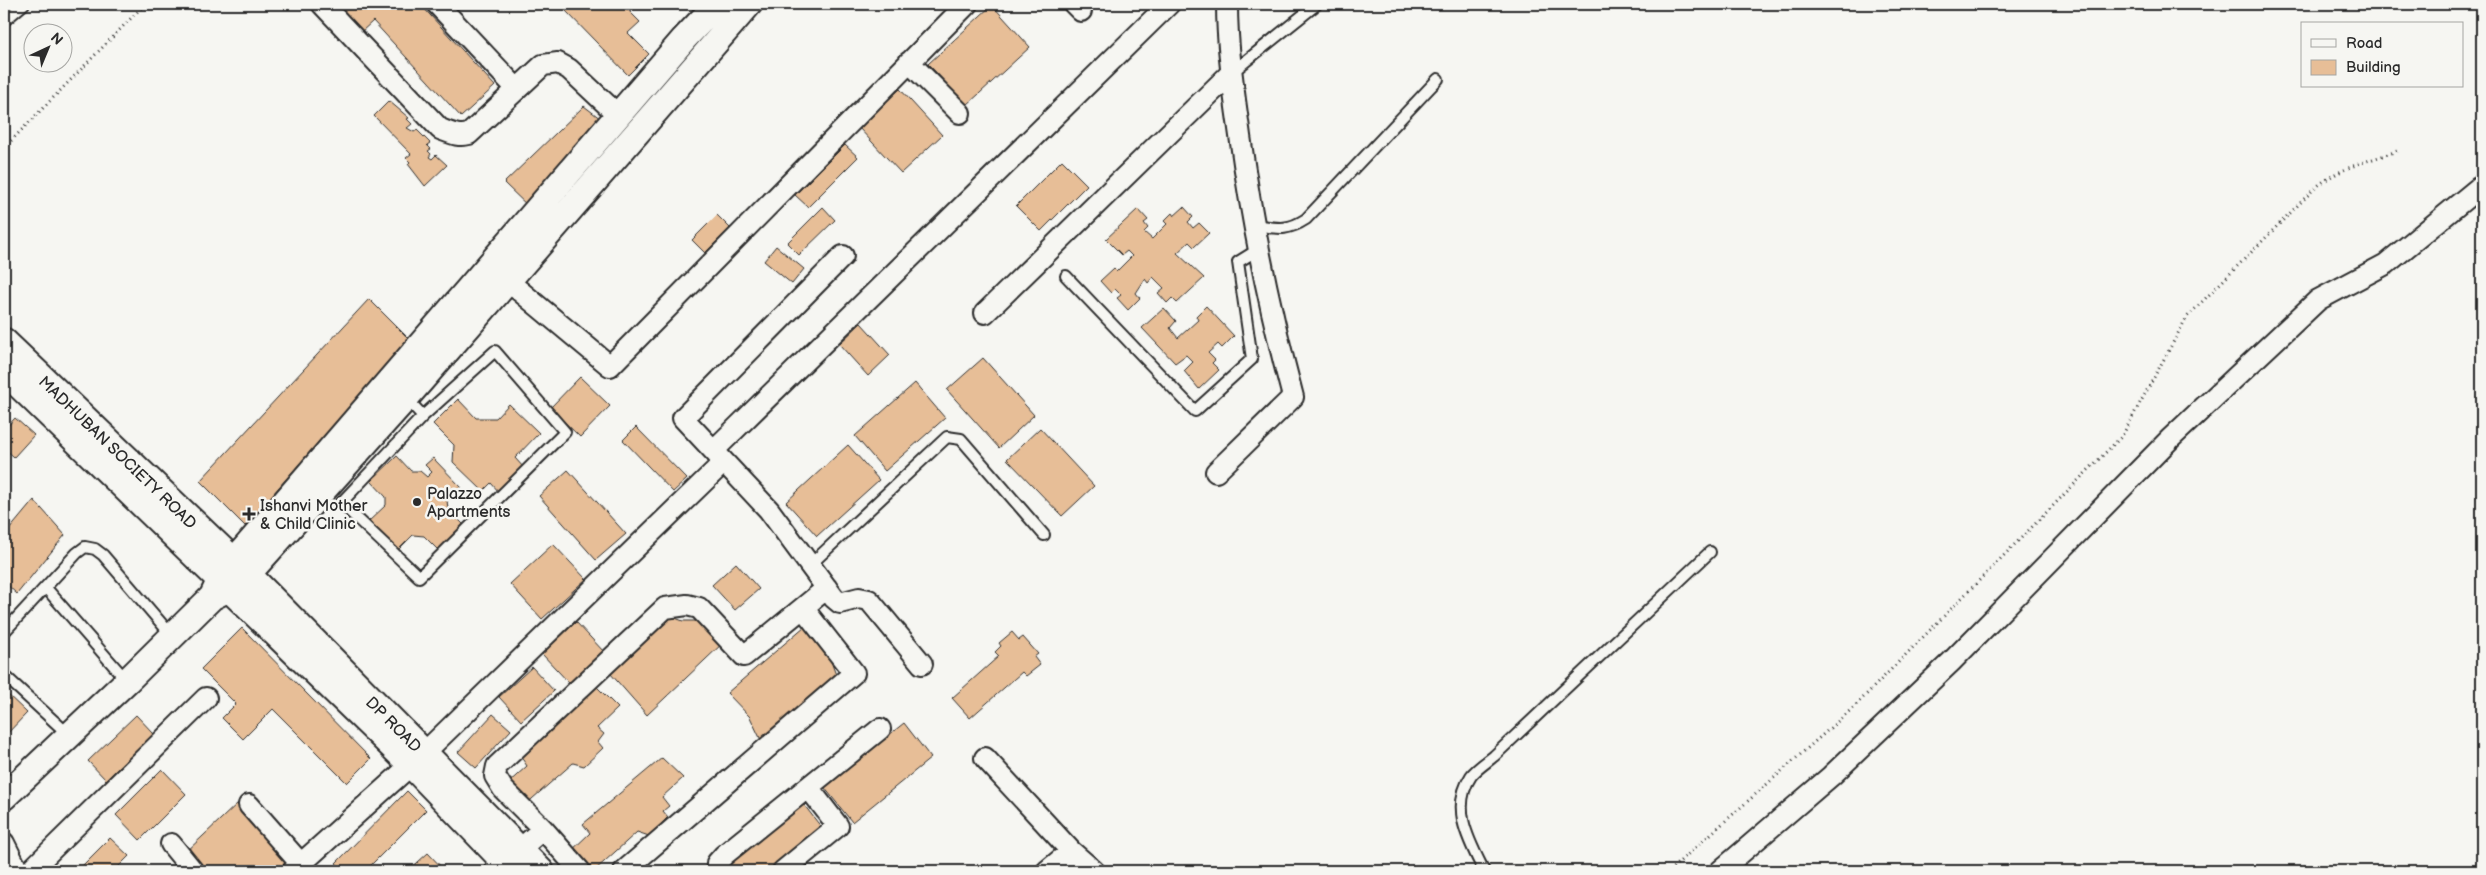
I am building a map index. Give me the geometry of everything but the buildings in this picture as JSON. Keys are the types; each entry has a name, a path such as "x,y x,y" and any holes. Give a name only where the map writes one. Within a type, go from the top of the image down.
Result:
{"street":[{"path":"322,4 440,129 460,136 469,134 543,64 558,63 568,69 618,115"},
{"path":"438,4 517,89"},
{"path":"499,274 618,115 717,4"},
{"path":"4,797 128,681 229,580 499,274 749,4"},
{"path":"499,274 610,366 967,4"},
{"path":"278,871 296,864 417,759 1169,4"},
{"path":"1216,472 1293,397 1276,334 1254,225 1227,45 1227,4"},
{"path":"909,62 960,113"},
{"path":"985,313 1231,73"},
{"path":"1720,871 1830,776 1951,662 2171,438 2318,300 2386,264 2482,185"},
{"path":"843,256 683,418 769,510 834,598 840,603 859,598 869,600 922,664"},
{"name":"MADHUBAN SOCIETY ROAD","path":"4,341 229,580"},
{"path":"4,371 229,580"},
{"name":"DP ROAD","path":"229,580 417,759 508,864 540,871"},
{"path":"580,871 543,829 503,789 495,776 497,766 665,608 687,605 699,608 744,656 827,588"},
{"path":"624,871 854,674 803,608"},
{"path":"30,871 206,698"},
{"path":"716,871 717,862 724,855 880,728"},
{"path":"985,758 1071,851 1094,871"},
{"path":"783,871 838,826 808,787"},
{"path":"248,804 296,864"},
{"path":"508,864 543,829"},
{"path":"4,843 18,871"},
{"path":"171,844 193,871"},
{"path":"540,871 562,850"},
{"path":"1047,871 1071,851"}],"lane":[{"path":"4,21 24,4"},
{"path":"1231,73 1317,4"},
{"path":"1254,225 1284,229 1294,227 1306,219 1438,79"},
{"path":"1066,276 1195,411 1252,359 1238,262 1259,250"},
{"path":"495,351 565,432 419,577 341,503 422,416 495,351"},
{"path":"398,389 422,416"},
{"path":"810,565 947,437 961,439 1044,535"},
{"path":"4,632 77,553 85,547 95,549 173,637"},
{"path":"1484,871 1461,817 1462,796 1471,775 1502,750 1710,552"},
{"path":"46,588 128,681"},
{"path":"4,675 69,736"}],"path":[{"path":"4,148 145,4"},
{"path":"1669,871 1854,707 2122,436 2187,316 2323,180 2397,150"}],"place":[{"name":"Palazzo Apartments","path":"417,502"},
{"name":"Ishanvi Mother & Child Clinic","path":"249,514"}]}
